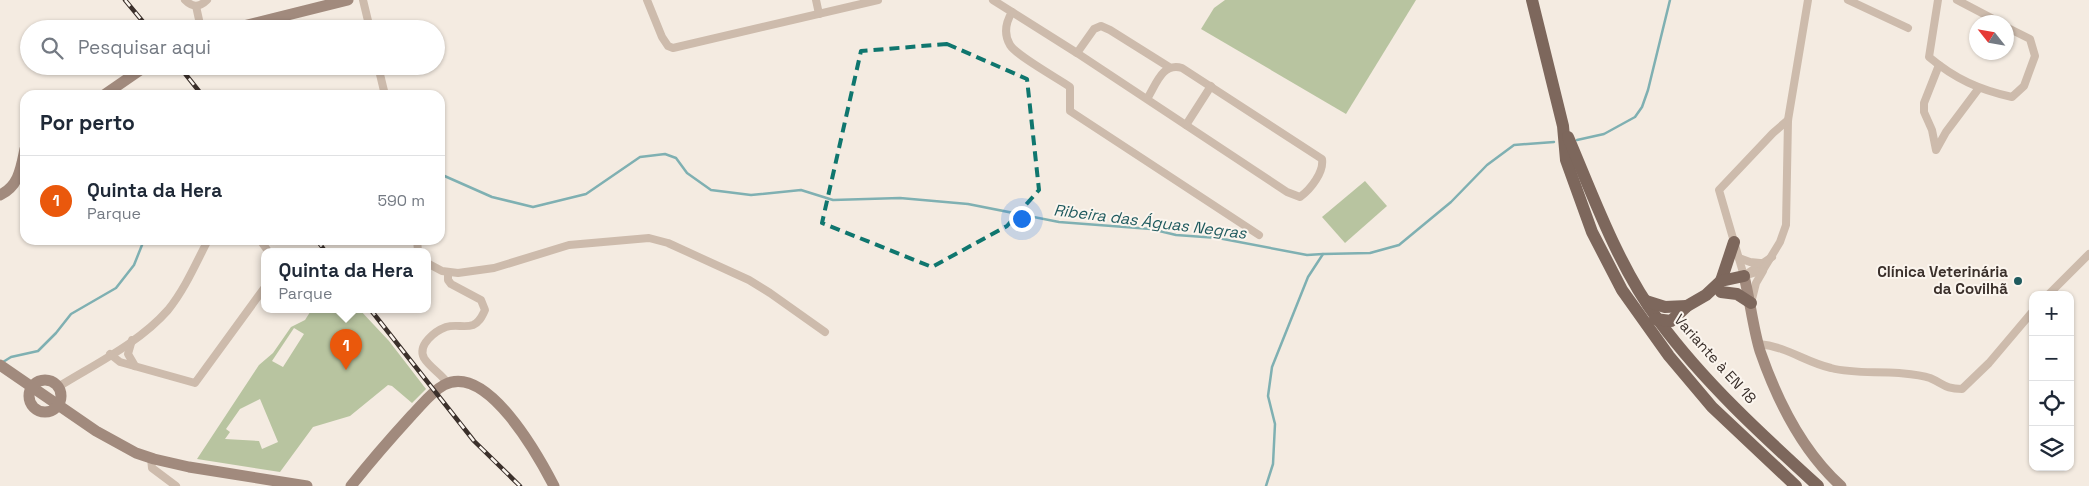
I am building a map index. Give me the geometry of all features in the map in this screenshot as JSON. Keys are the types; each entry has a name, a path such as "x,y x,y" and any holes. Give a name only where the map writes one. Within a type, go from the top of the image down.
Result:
{"main road":[{"name":"Variante à EN 18","path":"1532,0 1563,126 1566,160 1592,232 1622,290 1669,356 1712,407 1796,486"},
{"name":"Variante à EN 18","path":"1563,126 1609,232 1637,288 1658,320 1726,397 1813,483"},
{"path":"1721,286 1734,242"},
{"path":"1638,313 1658,320 1671,321 1687,306 1721,286 1744,276"},
{"path":"1721,286 1751,303"},
{"path":"1646,301 1665,307 1687,306"},
{"path":"1653,334 1665,307"},
{"path":"1675,341 1677,317"},
{"path":"1777,470 1786,486"}],"street":[{"path":"184,0 190,5 196,6 202,5 206,0"},
{"path":"267,20 348,0"},
{"path":"363,0 368,20"},
{"path":"647,0 662,37 668,46 679,47 878,0"},
{"path":"816,0 819,14"},
{"path":"993,0 1294,196 1300,197 1308,191 1323,166 1322,159 1182,68 1174,66 1166,69 1147,99"},
{"path":"1744,276 1762,267 1773,256 1786,225 1788,120 1808,0"},
{"path":"1848,0 1908,28"},
{"path":"1938,0 1929,57 1939,66 1979,88 2012,97 2024,86 2035,56 2030,40 2014,31"},
{"path":"1957,0 1986,15"},
{"path":"196,6 199,20"},
{"path":"1012,12 1005,23 1010,45 1070,87 1070,111 1259,235"},
{"path":"1077,53 1094,29 1101,26 1169,68"},
{"path":"1939,66 1924,102 1924,112 1932,130 1936,150 1946,132 1979,88"},
{"path":"111,90 133,75"},
{"path":"380,75 384,90"},
{"path":"1186,125 1211,86"},
{"path":"1788,120 1773,133 1719,190 1744,276 1759,344 1784,406 1805,444 1841,486"},
{"path":"0,195 7,192 15,184 20,172"},
{"path":"431,265 442,271 458,273 494,268 568,245 649,238 668,242 749,280 825,332"},
{"path":"58,387 151,326 168,310 181,291 205,245"},
{"path":"2052,291 2089,254"},
{"path":"1739,258 1762,267"},
{"path":"1751,303 1762,267"},
{"path":"447,384 444,377 428,363 422,350 426,342 435,333 445,328 457,325 472,325 478,322 484,310 481,300 451,284 448,280 448,272"},
{"path":"110,354 120,362 195,383 261,292"},
{"path":"2022,309 2029,313"},
{"path":"1759,344 1787,350 1829,368 1867,373 1899,373 1929,378 1950,389 1962,389 1989,363 2029,315"},
{"path":"132,339 128,354 135,366"},
{"path":"2,367 123,447 151,458 307,486"},
{"path":"45,380 58,387 61,396 58,404 50,411 46,412 36,409 30,401 30,391 36,383 45,380"},
{"path":"351,486 429,397 447,384 460,382 471,384 499,405 521,430 554,486"},
{"path":"151,458 152,468 176,486"}],"highlighted area":[{"path":"947,44 1027,79 1039,190 1007,226 932,267 822,223 861,51"}],"green space":[{"path":"1225,0 1416,0 1346,114 1201,29 1214,8"},
{"path":"1365,181 1387,206 1345,243 1322,217"},
{"path":"309,313 363,313 389,341 426,389 412,403 392,386 388,385 350,416 313,427 280,472 197,459 259,365 273,353 291,327 305,320","holes":["294,328 304,334 283,367 272,361","260,399 278,442 262,449 259,441 225,439 230,432 226,429 240,409"]}],"waterway":[{"name":"Ribeira das Águas Negras","path":"1577,140 1604,134 1635,117 1642,107 1648,90 1670,0"},
{"name":"Ribeira das Águas Negras","path":"445,176 492,197 533,207 586,194 640,157 665,154 676,158 687,173 711,190 751,195 801,190 833,200 900,198 968,204 1059,222 1151,229 1176,235 1218,238 1307,255 1370,253 1399,245 1451,202 1487,165 1514,145 1554,142"},
{"name":"Ribeira das Águas Negras","path":"3,362 11,357 38,351 71,314 116,288 134,265 142,245"},
{"path":"1266,486 1273,464 1275,424 1268,396 1272,367 1308,277 1323,254"}],"railway":[{"path":"125,0 142,20"},
{"path":"186,75 198,90"},
{"path":"373,313 474,441 520,486"}],"place":[{"name":"Clínica Veterinária da Covilhã","path":"2018,281"},
{"name":"Quinta da Hera","path":"346,370"}]}
